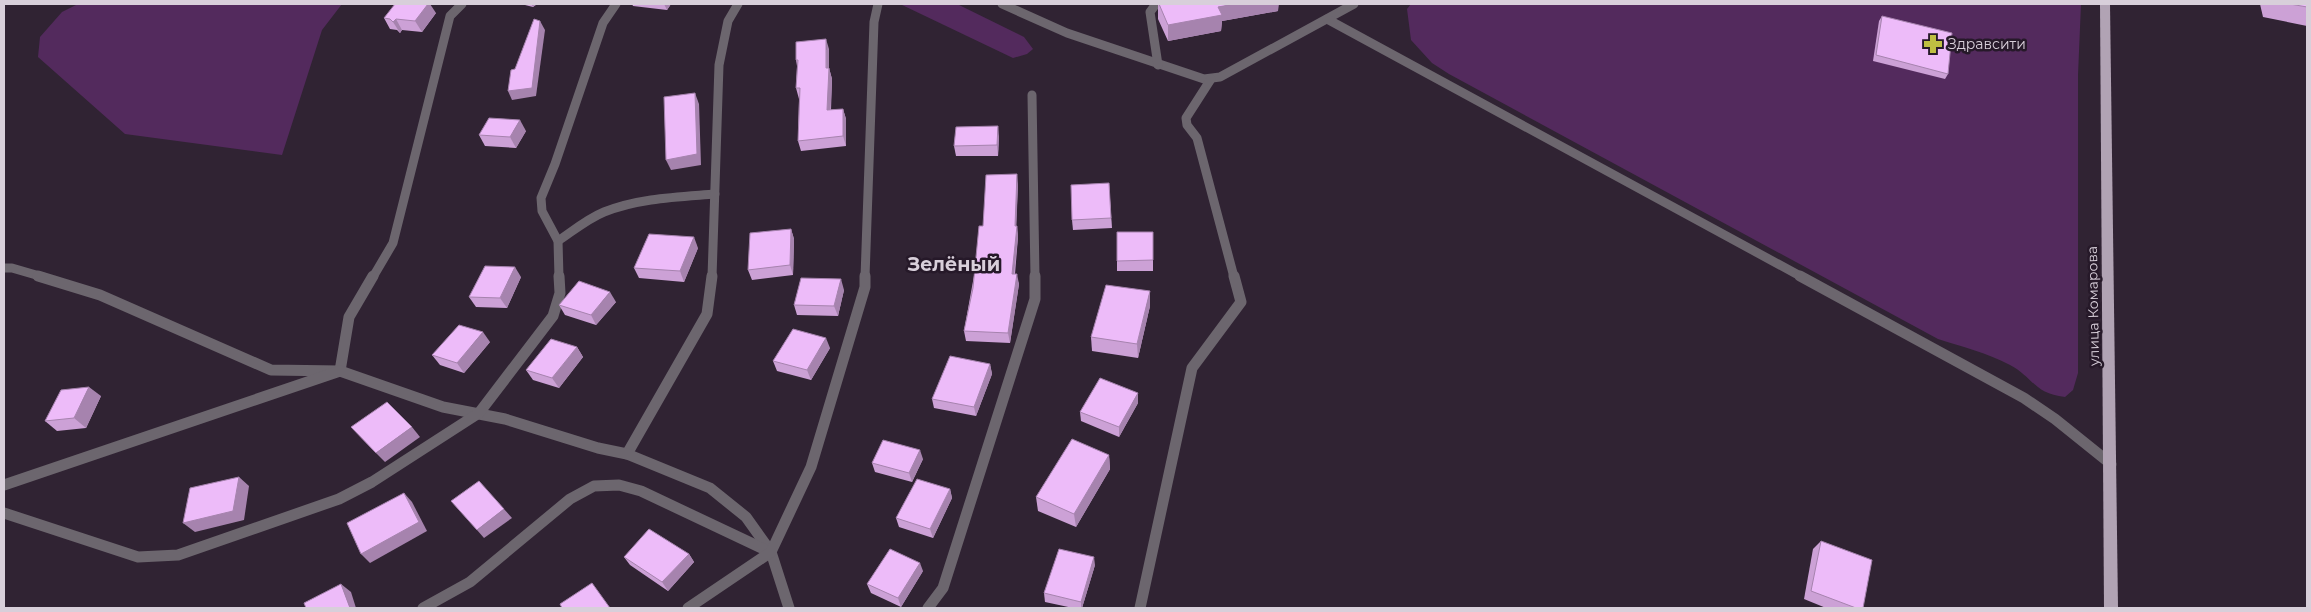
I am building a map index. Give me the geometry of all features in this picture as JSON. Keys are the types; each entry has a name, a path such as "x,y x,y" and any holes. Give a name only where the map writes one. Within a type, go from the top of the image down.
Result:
{"main road":[{"name":"улица Комарова","path":"2105,4 2111,608"}],"street":[{"path":"340,371 349,317 394,243 450,16 462,4"},
{"path":"4,513 138,557 178,555 353,493 479,413 553,316 560,293 558,241 542,212 541,198 555,164 603,23 616,4"},
{"path":"627,454 707,314 712,276 719,64 728,21 738,4"},
{"path":"688,608 771,552 811,467 865,287 874,22 878,4"},
{"path":"1002,4 1067,33 1204,79 1220,77 1354,4"},
{"path":"1156,4 1151,8 1150,12 1158,65"},
{"path":"1327,18 2024,398 2055,419 2111,464"},
{"path":"1140,608 1192,368 1240,302 1197,138 1187,125 1186,118 1211,79"},
{"path":"928,608 943,588 1035,299 1032,95"},
{"path":"558,241 603,213 623,206 650,200 715,194"},
{"path":"4,268 12,268 100,294 271,370 340,371 443,407 479,413 627,454 710,488 746,518 771,552 789,608"},
{"path":"4,485 340,371"},
{"path":"423,608 470,582 570,499 594,486 619,485 641,491 771,552"}],"shaded area":[{"path":"78,4 342,4 322,30 282,155 125,134 38,57 40,37 62,12"},
{"path":"900,4 957,4 1024,37 1033,49 1027,54 1013,58"},
{"path":"1411,4 2081,4 2078,75 2078,373 2073,390 2065,397 2047,392 2040,389 2010,365 1984,354 1938,339 1449,74 1432,63 1411,40 1407,9"}],"building":[{"path":"395,4 428,4 415,21 396,19 393,22 390,19 384,18"},
{"path":"1159,4 1235,4 1218,7 1222,15 1168,25"},
{"path":"2290,4 2307,4 2307,7"},
{"path":"1882,16 1952,33 1948,74 1876,55"},
{"path":"534,19 540,21 532,88 508,91 511,70 515,69"},
{"path":"826,39 826,68 829,68 827,110 843,109 843,136 798,141 800,88 796,88 798,60 796,60 796,42"},
{"path":"695,93 697,154 666,160 664,97"},
{"path":"489,118 520,120 510,137 479,135"},
{"path":"998,126 997,145 954,146 956,127"},
{"path":"1017,174 1015,226 1017,226 1012,274 1017,274 1008,333 964,331 973,288 979,226 983,226 986,175"},
{"path":"1109,183 1111,218 1072,220 1071,185"},
{"path":"791,229 790,265 748,270 750,233"},
{"path":"1117,232 1153,232 1153,260 1117,261"},
{"path":"649,234 694,237 680,271 634,268"},
{"path":"485,266 515,267 500,298 469,297"},
{"path":"801,278 841,279 834,306 794,305"},
{"path":"579,281 610,292 591,315 559,305"},
{"path":"1106,285 1150,291 1137,344 1091,337"},
{"path":"459,325 483,332 457,363 432,355"},
{"path":"793,329 826,338 807,370 773,361"},
{"path":"551,339 577,347 552,378 526,370"},
{"path":"950,356 990,364 974,407 932,399"},
{"path":"1100,378 1138,393 1119,427 1080,412"},
{"path":"89,387 74,418 45,421 61,390"},
{"path":"387,402 412,427 376,453 351,427"},
{"path":"1072,439 1109,455 1074,514 1036,497"},
{"path":"883,440 920,450 909,473 872,463"},
{"path":"239,477 233,511 183,523 190,488"},
{"path":"917,479 950,489 930,529 896,518"},
{"path":"479,481 504,509 477,530 451,501"},
{"path":"404,493 419,522 361,554 347,523"},
{"path":"649,529 689,554 662,582 624,557"},
{"path":"1821,541 1872,560 1863,608 1856,608 1811,591"},
{"path":"890,549 920,563 898,598 867,584"},
{"path":"1059,549 1094,557 1081,602 1044,593"},
{"path":"592,583 610,608 562,608 560,604"},
{"path":"341,584 350,608 306,608 304,603"}],"place":[{"name":"Здравсити","path":"1933,44"}],"district":[{"name":"Зелёный","path":"954,264"}]}
